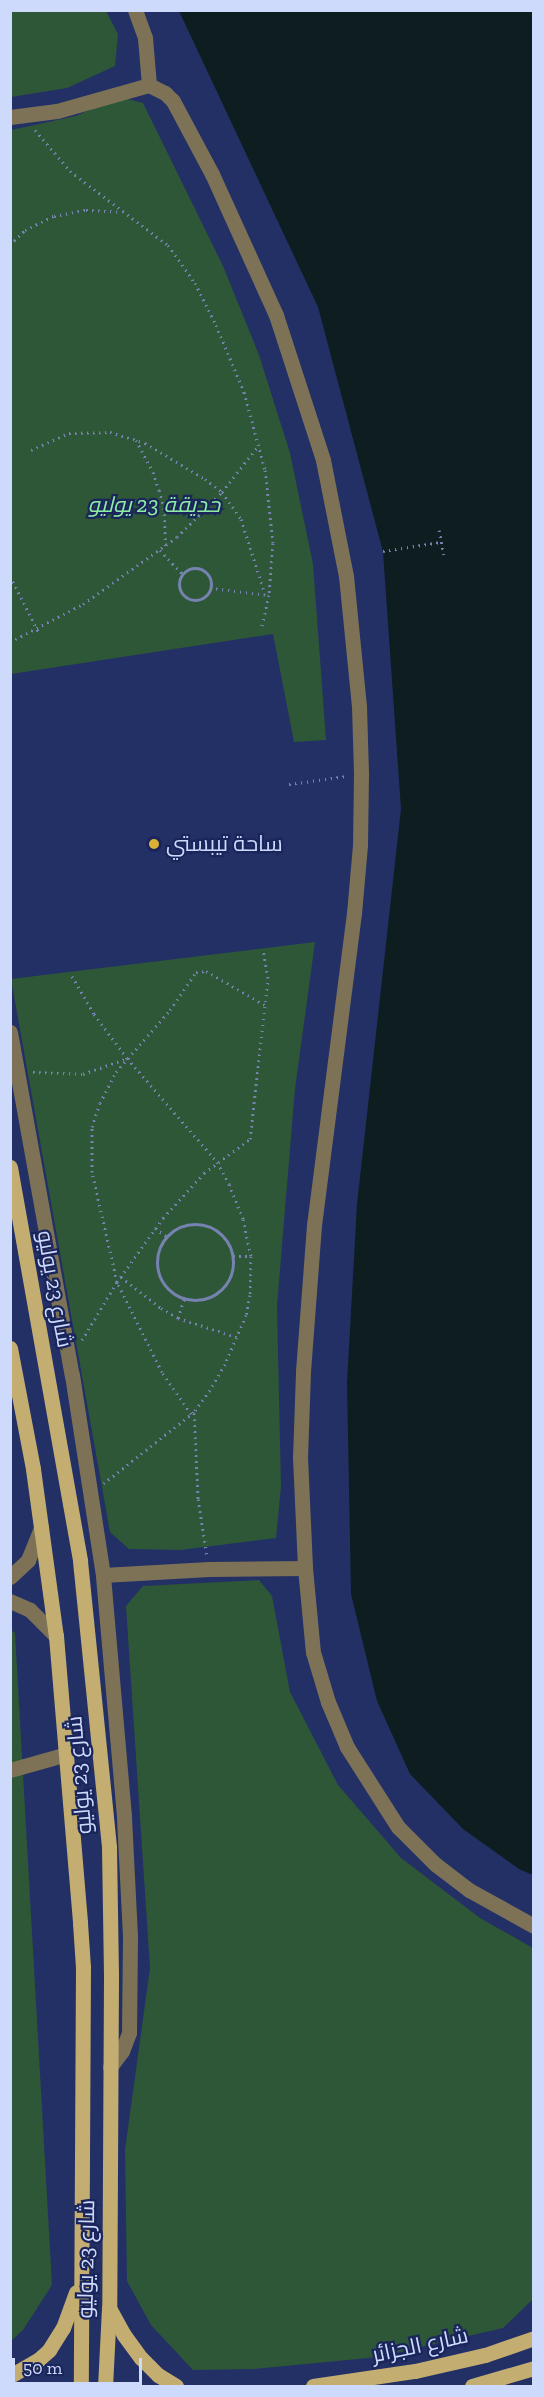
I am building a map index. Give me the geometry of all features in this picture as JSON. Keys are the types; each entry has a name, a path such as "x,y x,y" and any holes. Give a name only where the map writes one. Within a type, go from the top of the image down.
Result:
{"main road":[{"name":"شارع 23 يوليو","path":"10,1167 80,1561 109,1847 110,2067 105,2386"},
{"name":"شارع 23 يوليو","path":"10,1348 42,1528 56,1636 83,1967 81,2386"},
{"path":"10,2376 38,2360 49,2350 63,2328 80,2278"},
{"path":"108,2308 141,2358 158,2374 176,2386"},
{"name":"شارع الجزائر","path":"313,2386 415,2371 485,2355 534,2338"},
{"path":"472,2386 534,2368"}],"street":[{"path":"135,10 145,38 149,85"},
{"path":"18,117 76,107 149,85 165,93 173,101 212,174 276,315 302,388 323,460 346,576 359,706 361,774 360,845 354,914 314,1225 303,1361 300,1457 305,1568 313,1652 328,1702 347,1747 371,1788 398,1827 435,1864 469,1890 534,1926"},
{"path":"10,1032 75,1391 103,1575 124,1816 130,1936 129,2033 122,2051 110,2067"},
{"path":"51,1395 75,1391"},
{"path":"10,1577 28,1560 42,1528"},
{"path":"103,1575 209,1569 305,1568"},
{"path":"10,1601 30,1610 56,1636"},
{"path":"10,1770 67,1754"}],"path":[{"path":"18,117 70,171 168,245 195,284 233,362 259,445 270,506 273,543 262,626"},
{"path":"10,245 25,230 54,216 86,210 124,212"},
{"path":"31,450 54,438 85,431 110,432 135,439 206,479 222,492 241,519 267,595"},
{"path":"135,439 153,472 159,490 164,508 165,546"},
{"path":"10,642 38,631 83,604 177,537 222,492 259,445"},
{"path":"439,530 444,555"},
{"path":"383,552 441,542"},
{"path":"160,550 182,574"},
{"path":"191,568 202,569 209,577 210,588 204,597 188,598 180,590 182,574 191,568"},
{"path":"10,576 38,631"},
{"path":"210,588 267,595"},
{"path":"289,784 361,774"},
{"path":"70,1363 117,1282 155,1228 185,1192 217,1162 243,1147 251,1136 268,978 263,950"},
{"path":"209,1569 198,1498 192,1413 162,1372 117,1282 92,1172 91,1140 100,1103 126,1058 170,1010 194,975 200,971 206,971 265,1005"},
{"path":"72,976 94,1014 126,1058 217,1162 230,1184 243,1219 250,1256 250,1295 246,1315 218,1377 192,1413 91,1494"},
{"path":"17,1070 41,1074 83,1074 126,1058"},
{"path":"201,1224 210,1227 225,1238 233,1256 231,1275 220,1291 203,1300 184,1299 168,1289 158,1273 157,1253 166,1236 182,1226 201,1224"},
{"path":"155,1228 166,1236"},
{"path":"233,1256 250,1256"},
{"path":"121,1277 161,1308 178,1318 237,1337"},
{"path":"178,1318 184,1299"}],"green space":[{"path":"11,10 106,11 118,34 115,66 67,88 11,97"},
{"name":"حديقة 23 يوليو","path":"127,99 143,103 223,266 259,355 290,453 313,564 326,740 294,742 273,634 11,674 11,130 76,116 109,101"},
{"path":"315,942 295,1089 277,1306 281,1487 276,1538 180,1550 129,1549 110,1532 11,979"},
{"path":"259,1580 272,1596 290,1692 338,1785 401,1858 480,1918 533,1948 533,2299 503,2328 378,2357 253,2369 193,2370 151,2325 127,2281 125,2150 150,1968 126,1606 143,1586"},
{"path":"11,1630 15,1633 52,2285 23,2330 11,2341"}],"shaded area":[{"path":"179,11 533,11 533,1875 519,1869 463,1829 410,1774 377,1701 351,1594 347,1383 357,1204 401,809 383,552 318,307"}],"place":[{"name":"ساحة تيبستي","path":"154,844"}]}
